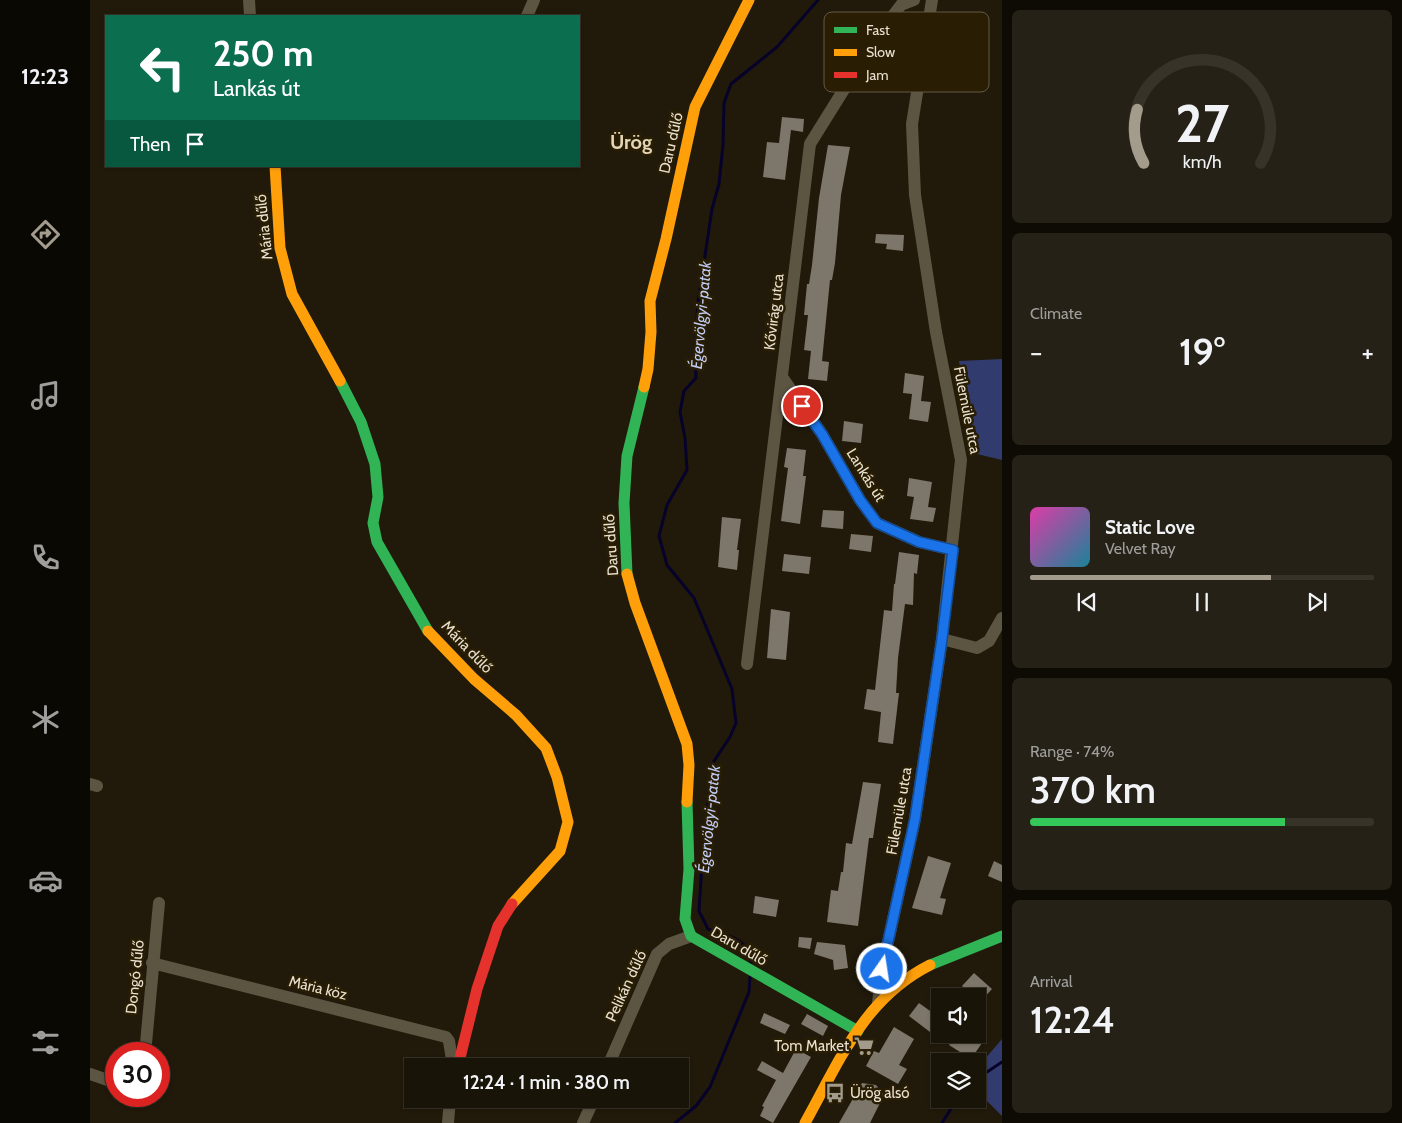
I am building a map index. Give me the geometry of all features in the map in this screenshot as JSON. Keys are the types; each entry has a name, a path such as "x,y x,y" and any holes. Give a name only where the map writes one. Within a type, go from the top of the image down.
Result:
{"street":[{"path":"249,0 250,15"},
{"path":"527,15 534,0"},
{"name":"Kővirág utca","path":"896,12 901,5 914,0"},
{"name":"Daru dűlő","path":"745,2 695,107 676,186 666,239 650,300 651,332 648,369 626,456 624,494 627,576 634,603 687,744 689,766 687,806 689,869 685,919 691,936 858,1031"},
{"name":"Kővirág utca","path":"747,664 810,144 842,92"},
{"name":"Fülemüle utca","path":"878,1002 882,969 915,819 942,639 953,550 961,460 936,332 915,195 912,124 917,92"},
{"name":"Mária dűlő","path":"275,167 280,248 292,294 361,422 375,464 378,497 373,523 377,542 429,632 474,679 516,715 546,748 558,777 568,822 560,850 510,906 498,926 477,989 460,1058"},
{"name":"Lankás út","path":"782,377 822,434 860,500 877,523 919,542 953,550"},
{"path":"942,639 977,648 989,640 1002,618"},
{"name":"Dongó dűlő","path":"146,1042 159,903"},
{"name":"Pelikán dűlő","path":"612,1058 657,954 669,944 691,936"},
{"path":"805,1123 858,1031 878,1002 898,984 926,968 1002,936"},
{"name":"Mária köz","path":"152,964 446,1037 449,1041 452,1058"},
{"path":"90,1074 105,1079"},
{"path":"448,1123 449,1108"},
{"path":"583,1123 590,1108"}],"shaded area":[{"path":"1002,359 1002,460 977,454 959,361"},
{"path":"1002,1039 1002,1116 986,1100 986,1058"}],"building":[{"path":"782,117 804,119 803,132 791,130 785,180 763,177 767,142 779,143"},
{"path":"828,145 850,147 841,195 835,263 832,280 830,280 822,361 829,362 827,381 808,379 811,351 804,350 808,315 804,315 807,284 809,284 812,265 819,198"},
{"path":"876,234 904,235 903,251 886,249 887,244 875,243"},
{"path":"905,373 924,376 921,401 931,402 928,422 909,419 912,394 903,393"},
{"path":"844,421 863,424 861,443 842,441"},
{"path":"787,448 806,450 803,476 806,476 800,524 781,521 788,468 784,467"},
{"path":"909,478 932,482 928,507 936,508 933,522 910,519 914,497 907,496"},
{"path":"823,510 844,511 843,529 821,527"},
{"path":"722,517 741,519 737,550 739,550 737,570 718,567"},
{"path":"851,534 873,536 871,552 849,549"},
{"path":"899,552 919,555 917,574 914,573 913,605 905,604 898,658 896,693 899,693 893,744 878,742 881,712 864,709 867,689 875,690 884,610 892,611"},
{"path":"784,554 811,557 809,574 782,571"},
{"path":"771,609 790,612 786,660 767,658"},
{"path":"863,782 881,784 873,838 869,838 858,926 827,922 831,890 838,891 841,872 843,872 846,843 852,844"},
{"path":"928,856 951,863 940,898 946,899 942,915 912,908"},
{"path":"994,861 1002,865 1002,882 988,876"},
{"path":"755,896 779,900 776,917 753,913"},
{"path":"799,937 812,938 810,949 798,947"},
{"path":"817,942 845,945 848,968 834,970 833,960 814,954"},
{"path":"974,973 992,989 986,996 986,988 964,988 962,986"},
{"path":"919,1003 931,1012 931,1031 930,1032 909,1016"},
{"path":"764,1013 790,1025 785,1034 760,1023"},
{"path":"807,1014 828,1026 823,1036 801,1024"},
{"path":"894,1027 914,1039 899,1065 907,1069 898,1084 866,1066 874,1051 879,1053"},
{"path":"950,1043 982,1043 975,1053 962,1053 949,1045"},
{"path":"796,1049 811,1057 773,1123 760,1116 764,1107 762,1106 776,1080 757,1070 762,1061 783,1073"},
{"path":"862,1083 876,1085 884,1095 870,1123 839,1123"}],"waterway":[{"name":"Égervölgyi-patak","path":"751,963 747,948 730,936 708,929 699,911 712,764 730,737 736,723 732,689 694,598 667,565 659,536 667,505 687,470 685,438 680,412 684,391 696,378 695,348 698,302 712,209 719,184 723,145 724,103 731,84 777,47 818,0"},
{"name":"Égervölgyi-patak","path":"675,1123 696,1106 710,1087 749,992 750,977"},
{"path":"986,1073 1002,1062"},
{"path":"942,1123 951,1108"}],"traffic: fast":[{"path":"340,381 361,422 375,464 378,497 373,523 377,542 428,631"},
{"path":"627,574 624,503 627,456 644,387"},
{"path":"687,802 689,869 685,919 691,936 858,1031"},
{"path":"930,965 1002,936"}],"traffic: slow":[{"path":"644,387 648,369 651,332 650,301 666,239 695,107 749,0"},
{"path":"275,167 280,248 292,294 340,381"},
{"path":"627,574 635,603 687,744 689,765 687,802"},
{"path":"428,631 474,679 516,715 546,748 557,777 568,822 560,851 512,904"},
{"path":"805,1123 842,1055 870,1013 887,995 907,979 930,965"}],"traffic: jam":[{"path":"460,1058 477,989 498,926 512,904"}],"place":[{"name":"Tom Market","path":"864,1046"},
{"name":"Ürög alsó","path":"835,1093"}],"district":[{"name":"Ürög","path":"631,142"}],"route":[{"path":"802,406 822,434 860,500 877,523 919,542 953,550 942,639 915,819 882,969"}]}
